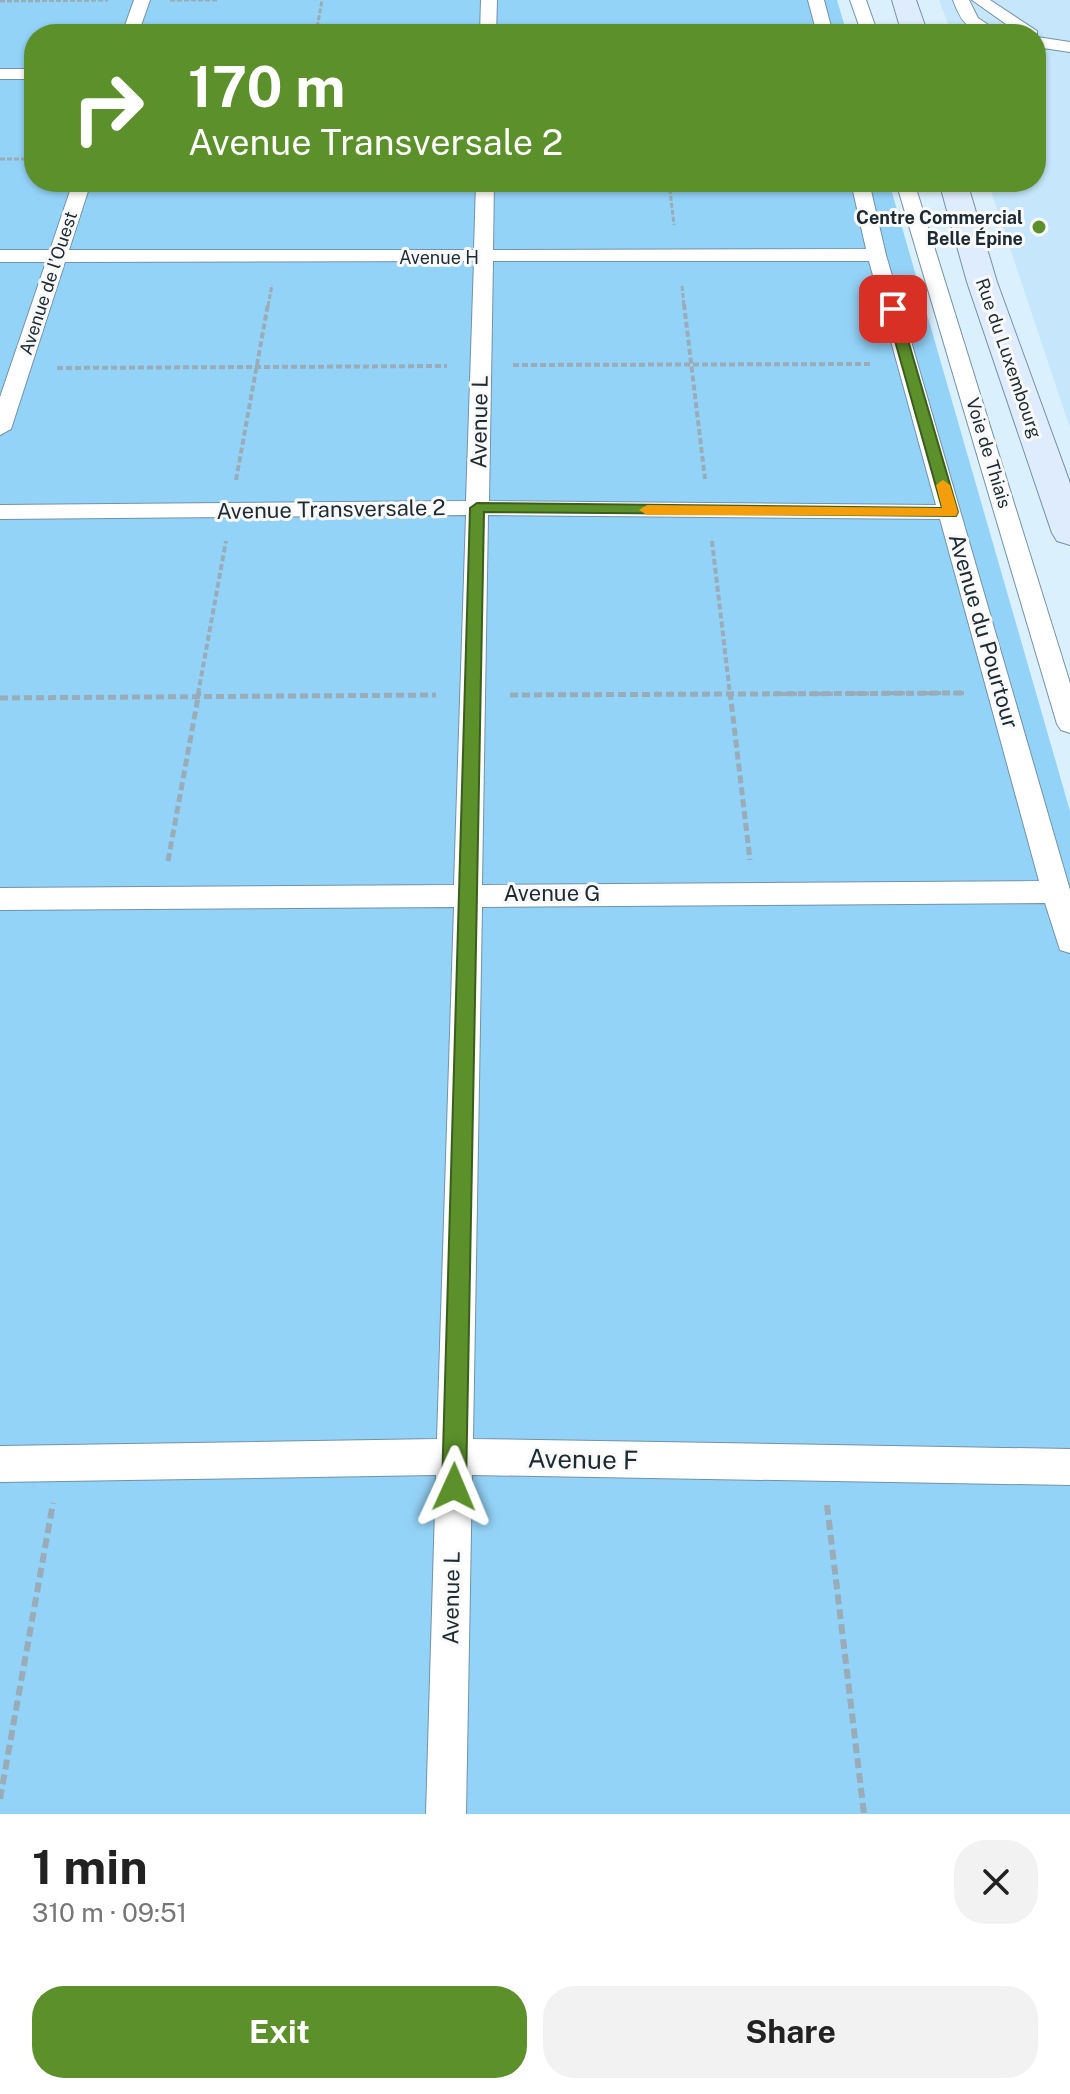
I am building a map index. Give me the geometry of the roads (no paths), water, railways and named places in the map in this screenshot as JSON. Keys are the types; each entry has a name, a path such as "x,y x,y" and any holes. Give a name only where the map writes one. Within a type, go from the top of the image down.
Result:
{"street":[{"path":"904,0 912,24"},
{"name":"Rue du Luxembourg","path":"956,192 982,282 1070,533"}],"lane":[{"path":"134,24 142,0"},
{"path":"488,24 489,0"},
{"path":"816,0 822,24"},
{"path":"858,0 866,24"},
{"path":"961,0 967,16 974,24"},
{"path":"980,0 1015,24"},
{"path":"1046,41 1070,47"},
{"path":"0,74 24,74"},
{"name":"Avenue de l'Ouest","path":"0,429 79,192"},
{"name":"Avenue L","path":"446,1814 485,192"},
{"name":"Avenue du Pourtour","path":"862,192 877,255 1070,942"},
{"name":"Voie de Thiais","path":"908,192 1070,724"},
{"name":"Avenue H","path":"0,256 877,255"},
{"name":"Avenue Transversale 2","path":"0,512 477,508 951,512"},
{"name":"Avenue G","path":"0,899 1057,892"},
{"name":"Avenue F","path":"0,1464 455,1457 1070,1467"}],"place":[{"name":"Centre Commercial Belle Épine","path":"1039,227"}]}
